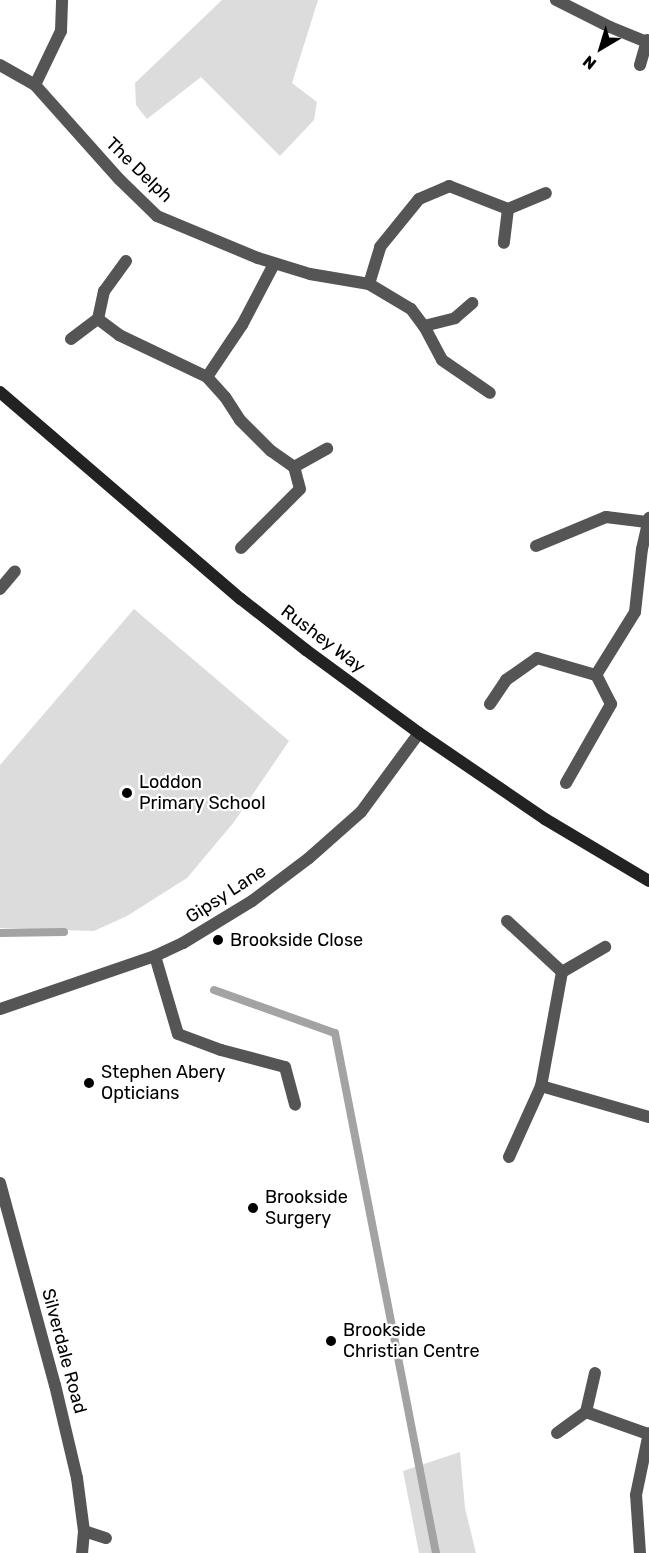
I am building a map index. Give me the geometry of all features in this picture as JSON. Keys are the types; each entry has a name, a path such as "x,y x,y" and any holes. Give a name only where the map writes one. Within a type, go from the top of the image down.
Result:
{"street":[{"path":"35,85 61,31 62,0"},
{"path":"556,0 610,27 648,40 640,65"},
{"name":"The Delph","path":"0,65 35,85 120,180 157,216 274,264 310,274 369,284 411,309 424,326 442,360 490,393"},
{"path":"369,284 380,247 419,199 449,186 508,209 546,193"},
{"path":"504,243 508,209"},
{"path":"71,339 98,319 104,291 126,261"},
{"path":"207,377 242,325 274,264"},
{"path":"424,326 455,318 472,303"},
{"path":"98,319 119,335 207,377 225,397 240,420 271,451 294,466 300,489 242,548"},
{"name":"Rushey Way","path":"0,392 241,599 419,732 545,819 649,881"},
{"path":"294,466 327,449"},
{"path":"536,546 606,517 648,520 635,612 596,675"},
{"path":"0,589 15,571"},
{"path":"490,704 506,680 537,658 596,675 611,704 566,783"},
{"name":"Gipsy Lane","path":"0,1009 155,956 225,918 309,858 361,812 419,732"},
{"path":"507,921 562,972"},
{"path":"509,1157 541,1086 562,972 605,947"},
{"path":"155,956 178,1034 221,1050 285,1067 295,1106"},
{"path":"541,1086 649,1117"},
{"name":"Silverdale Road","path":"0,1183 55,1385 76,1478 84,1531 82,1553"},
{"path":"557,1433 586,1412 595,1373"},
{"path":"586,1412 649,1433 636,1495 640,1553"},
{"path":"84,1531 106,1538"}],"shaded area":[{"path":"222,0 318,0 292,83 317,102 314,120 280,156 201,77 147,119 136,105 135,83"},
{"name":"Loddon Primary School","path":"134,609 289,741 234,822 187,878 127,916 94,931 0,928 0,765"},
{"path":"460,1452 465,1508 476,1553 419,1553 403,1471"}],"waterway":[{"path":"0,933 64,932"},
{"path":"214,990 335,1033 436,1553"}],"place":[{"name":"Loddon Primary School","path":"127,793"},
{"name":"Brookside Close","path":"218,940"},
{"name":"Stephen Abery Opticians","path":"89,1083"},
{"name":"Brookside Surgery","path":"253,1208"},
{"name":"Brookside Christian Centre","path":"331,1341"}]}
